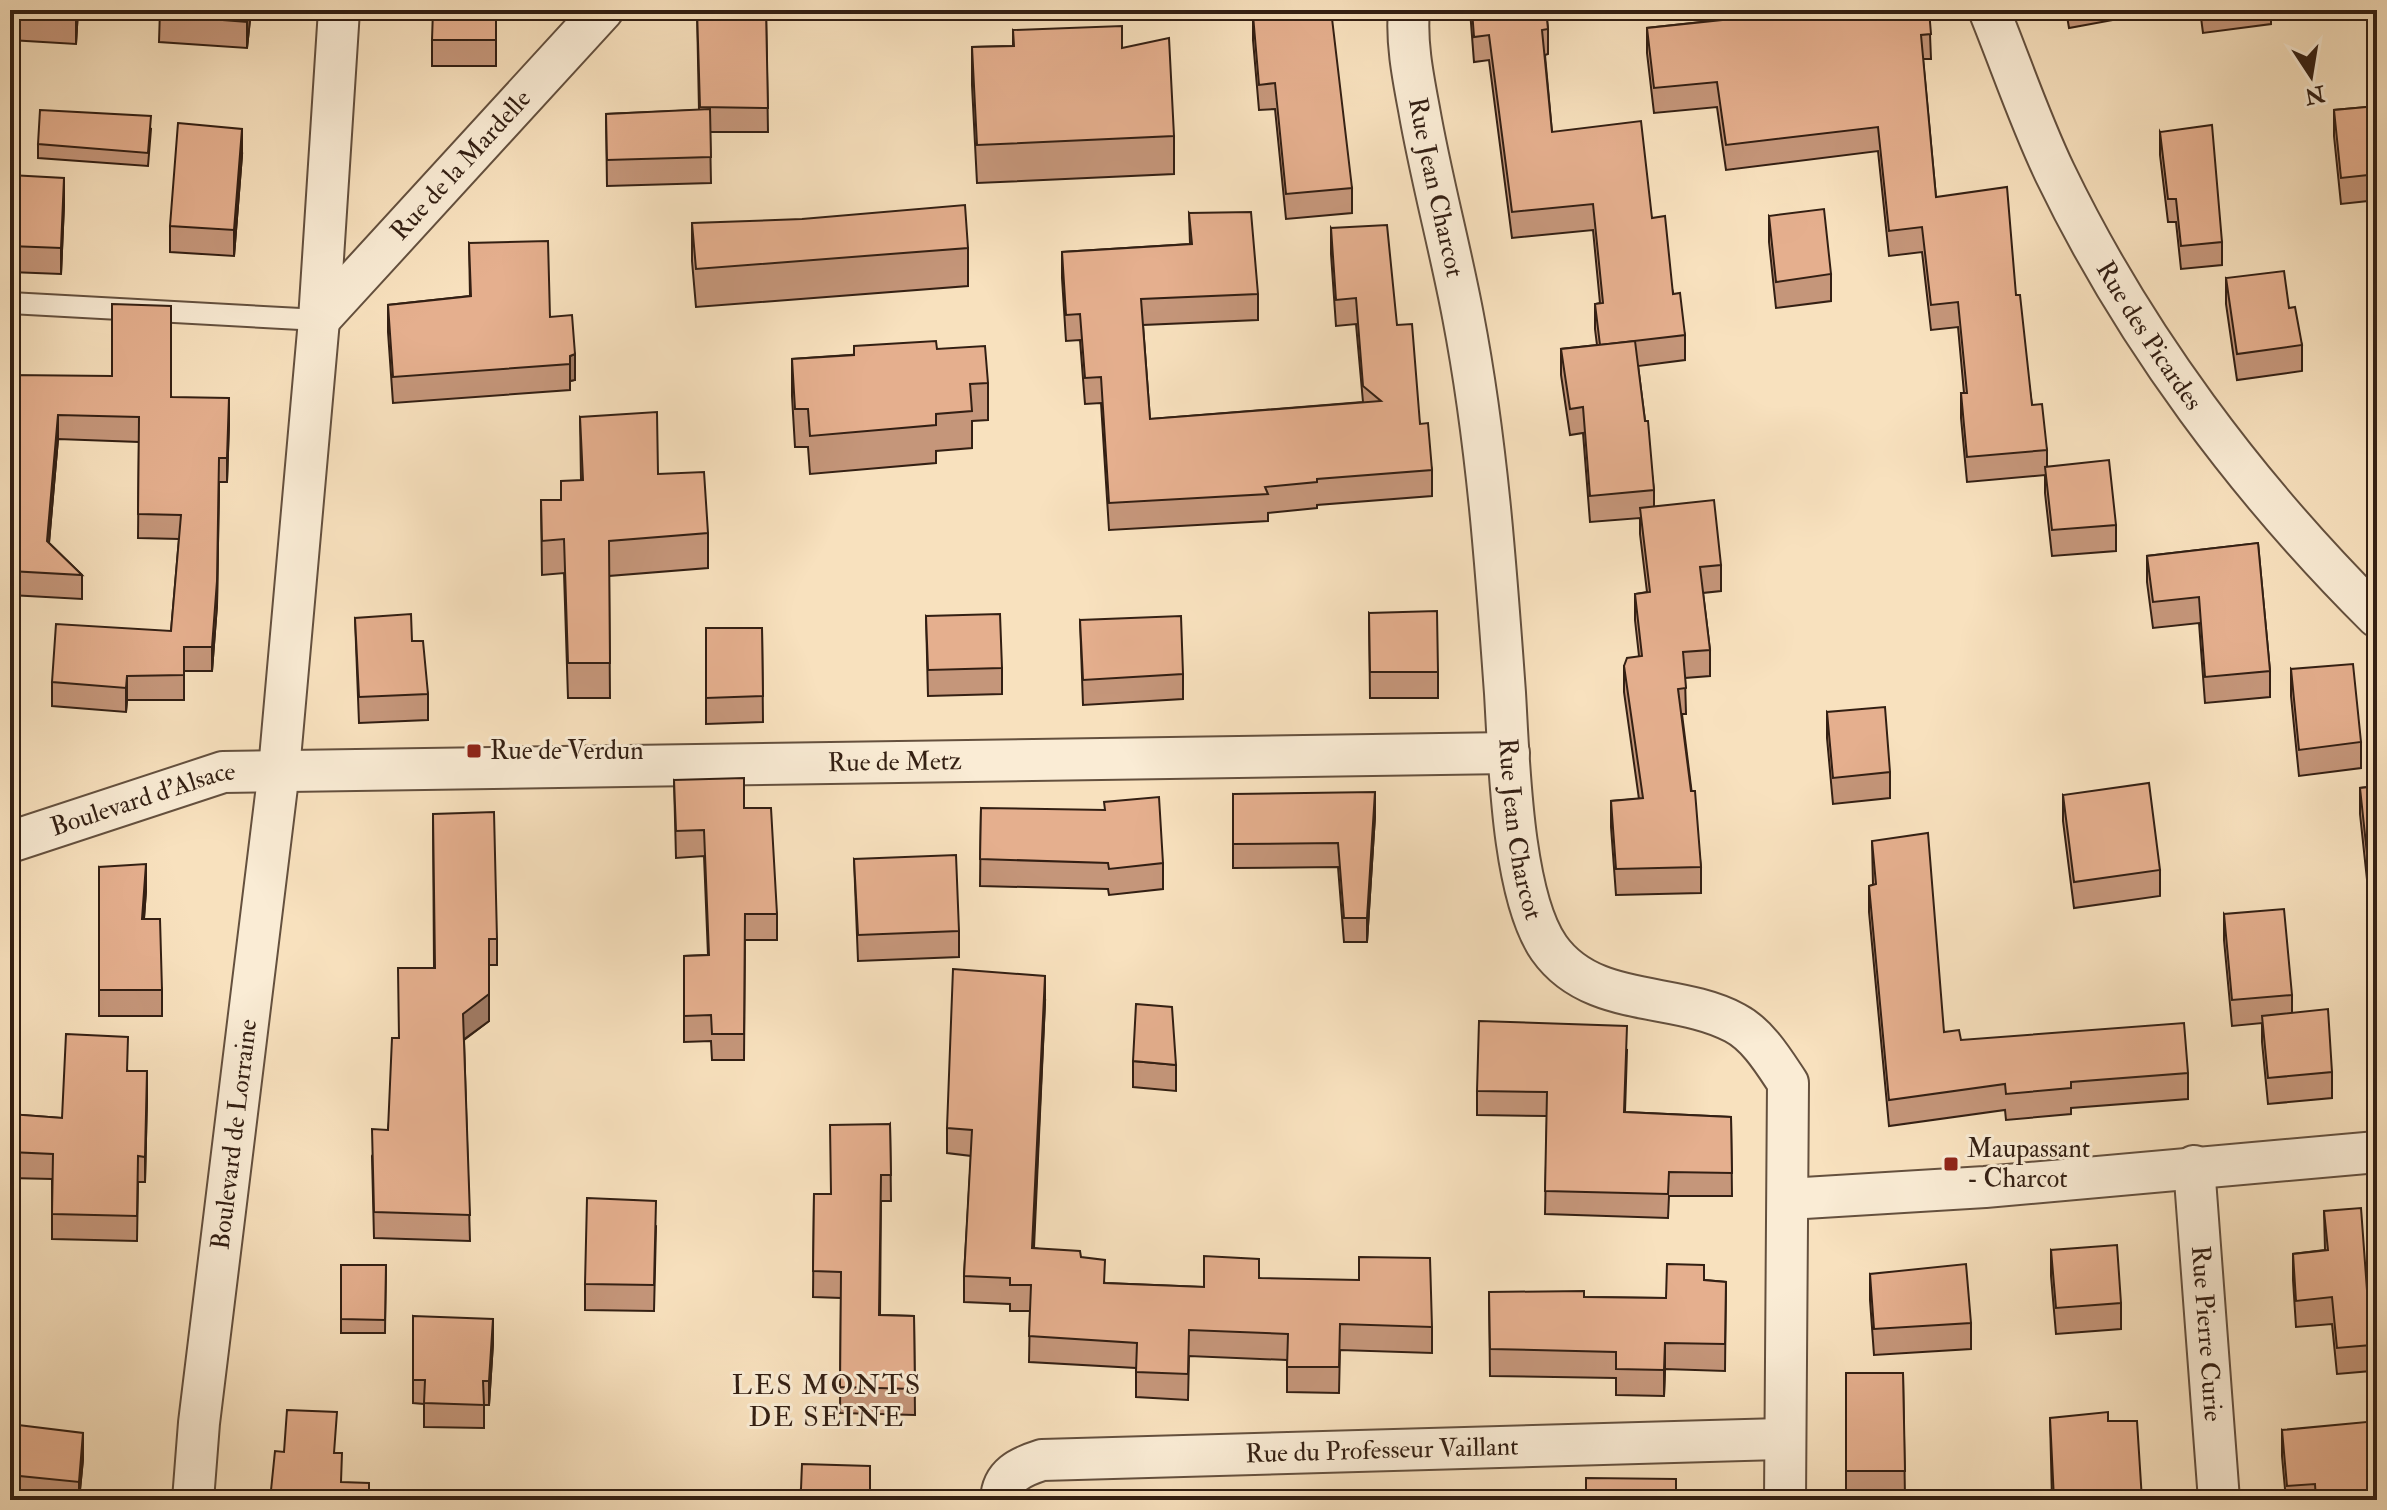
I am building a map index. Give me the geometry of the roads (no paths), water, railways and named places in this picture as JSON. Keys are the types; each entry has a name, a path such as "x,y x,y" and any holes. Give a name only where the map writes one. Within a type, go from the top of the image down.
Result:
{"street":[{"path":"279,770 319,320 339,10"},
{"name":"Rue de la Mardelle","path":"319,320 603,10"},
{"name":"Rue Jean Charcot","path":"1409,10 1413,78 1463,317 1492,500 1509,753 1523,882 1535,926 1571,972 1599,987 1707,1011 1738,1024 1767,1051 1788,1083 1785,1500"},
{"name":"Rue des Picardes","path":"1989,10 2055,173 2153,350 2251,476 2377,617"},
{"name":"Rue de Metz","path":"279,770 536,771 1509,753"},
{"name":"Boulevard d'Alsace","path":"10,842 223,772 279,770"},
{"name":"Boulevard de Lorraine","path":"193,1500 199,1423 279,770"},
{"path":"1788,1199 1985,1187 2377,1152"},
{"name":"Rue Pierre Curie","path":"2194,1166 2219,1500"},
{"name":"Rue du Professeur Vaillant","path":"1001,1500 1009,1476 1022,1466 1042,1460 1784,1439"}],"lane":[{"path":"10,303 319,320"}],"place":[{"name":"Rue de Verdun","path":"474,751"},
{"name":"Maupassant - Charcot","path":"1951,1164"}],"district":[{"name":"LES MONTS DE SEINE","path":"827,1401"}]}
